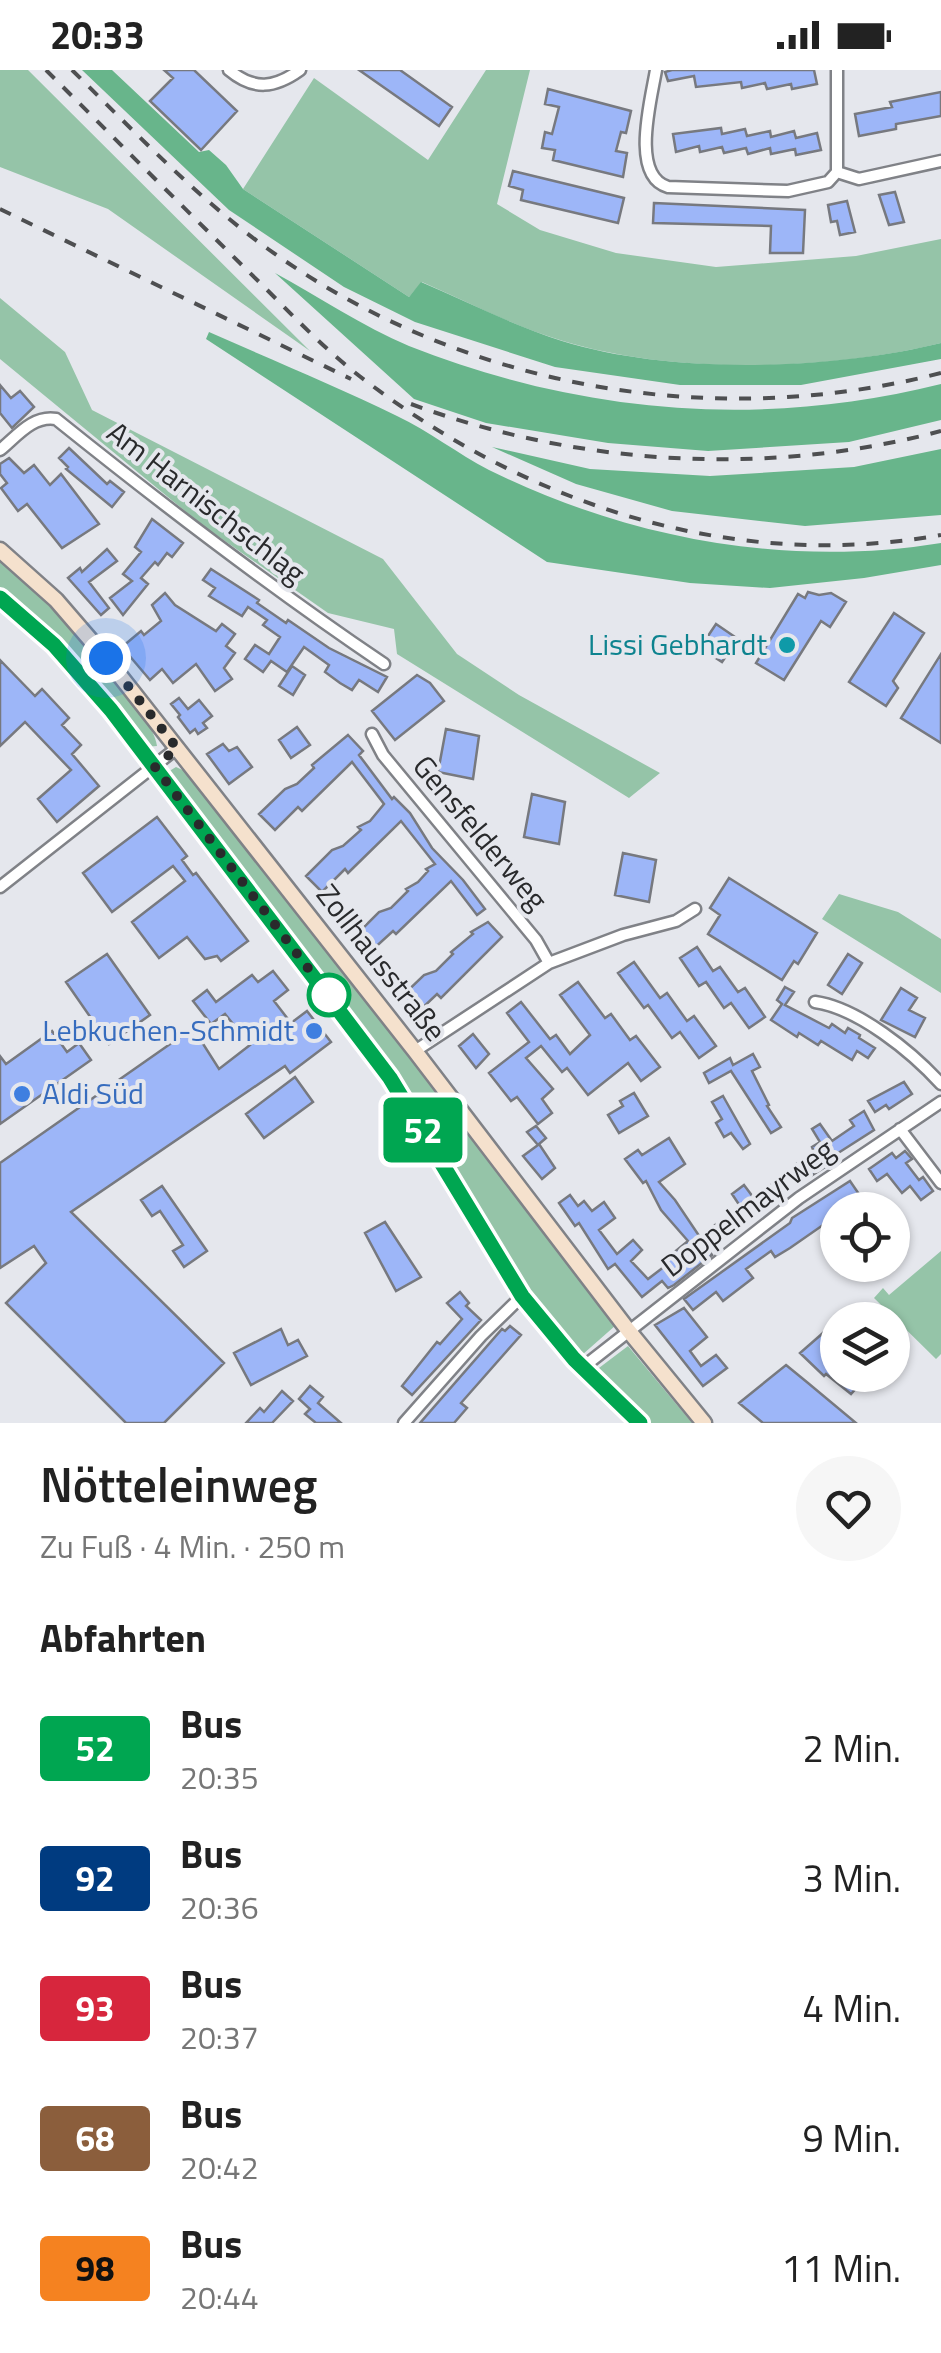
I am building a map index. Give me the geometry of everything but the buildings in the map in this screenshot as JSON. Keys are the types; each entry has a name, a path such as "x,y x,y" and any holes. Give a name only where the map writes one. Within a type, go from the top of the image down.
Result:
{"main road":[{"name":"Zollhausstraße","path":"0,550 67,611 704,1423"},
{"name":"Zollhausstraße","path":"0,598 66,657 155,767 390,1078 522,1296 582,1368 640,1423"}],"street":[{"path":"229,70 246,82 262,86 278,84 300,70"},
{"path":"656,70 646,148 650,177 658,184 788,191 828,182 836,172 837,70"},
{"path":"836,172 859,179 941,161"},
{"name":"Am Harnischschlag","path":"0,450 36,420 56,418 252,573 384,664"},
{"name":"Gensfelderweg","path":"372,734 383,755 536,940 549,964"},
{"path":"0,887 177,748"},
{"path":"415,1050 549,964 622,935 676,921 695,909"},
{"path":"814,1002 835,1005 903,1048 941,1084"},
{"name":"Doppelmayrweg","path":"582,1368 799,1198 941,1102"},
{"path":"900,1130 941,1183"},
{"path":"404,1423 522,1296"}],"green space":[{"path":"0,70 28,70 310,351 108,209 0,167"},
{"path":"82,70 112,70 199,152 209,150 226,165 243,189 409,297 421,282 562,341 652,359 701,364 801,363 851,359 941,343 941,359 801,385 680,385 555,367 415,322 344,287 229,210"},
{"path":"486,70 530,70 497,204 540,230 616,253 716,267 856,256 941,239 941,343 801,364 702,364 606,352 527,329 422,282 409,297 243,189 314,78 428,160"},
{"path":"275,273 409,346 539,387 605,400 739,410 806,407 941,384 941,420 849,442 708,451 608,443 486,423 414,399"},
{"path":"0,298 65,352 92,410 383,559 457,654 519,695 660,773 629,798 397,654 394,629 328,613 202,525 0,359"},
{"path":"209,332 397,416 489,470 597,514 710,542 767,549 883,550 941,543 941,565 770,588 690,583 547,562 206,339"},
{"path":"492,447 590,469 710,476 854,467 941,449 941,515 805,526 672,511 576,484"},
{"path":"0,559 115,678 151,729 157,746 145,747 0,593"},
{"path":"176,767 191,774 616,1325 582,1355 574,1357 552,1333 414,1112 166,773"},
{"path":"839,894 898,912 941,939 941,993 822,919"},
{"path":"941,1251 941,1354 936,1359 910,1333 910,1302 878,1302 874,1298 883,1288 889,1295 910,1282 910,1277"},
{"path":"628,1346 692,1423 642,1423 595,1378 595,1371"}],"railway":[{"path":"46,70 336,356 430,425 496,463 566,494 638,519 712,535 787,544 864,544 941,535"},
{"path":"72,70 191,186 268,249 343,297 422,335 505,365 591,385 678,396 766,398 854,390 941,373"},
{"path":"0,209 351,379"},
{"path":"411,404 540,441 674,458 809,455 941,431"}],"bus line":[{"name":"52","path":"0,598 66,657 111,710 390,1078 498,1260 547,1330 640,1423"}],"place":[{"name":"Lissi Gebhardt","path":"787,645"},
{"name":"Lebkuchen-Schmidt","path":"314,1031"},
{"name":"Aldi Süd","path":"22,1094"}],"route":[{"path":"106,658 177,748 155,767 336,1005 329,995"}]}
